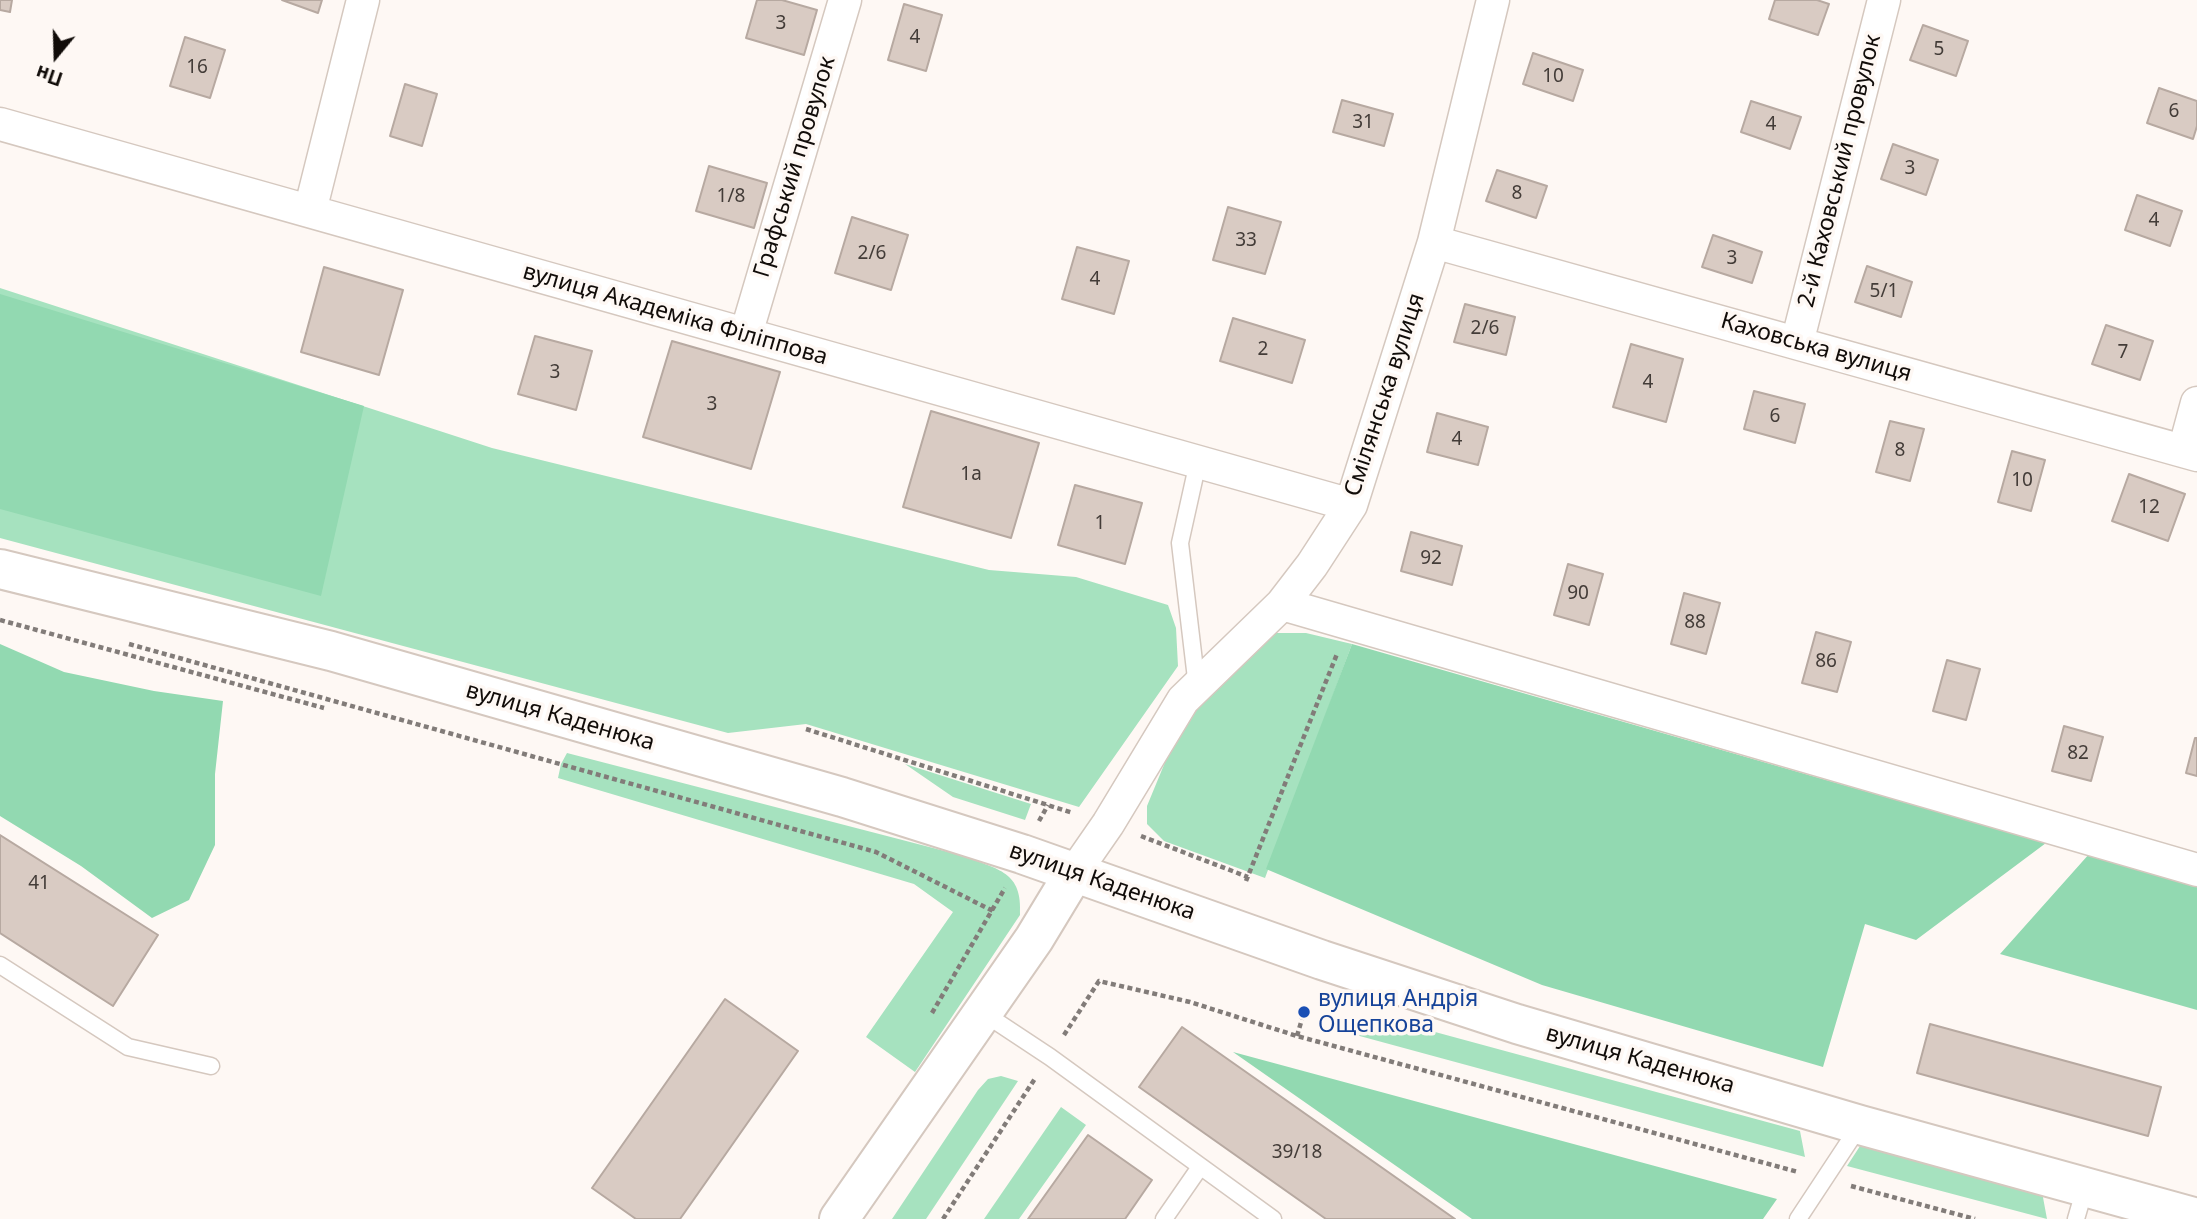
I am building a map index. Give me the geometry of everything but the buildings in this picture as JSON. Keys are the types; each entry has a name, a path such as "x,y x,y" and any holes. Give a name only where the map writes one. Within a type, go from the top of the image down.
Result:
{"street":[{"path":"310,211 363,0"},
{"name":"Графський провулок","path":"746,334 845,0"},
{"name":"Смілянська вулиця","path":"1074,873 1108,824 1183,701 1282,604 1312,565 1351,505 1434,242 1493,0"},
{"name":"2-й Каховський провулок","path":"1797,343 1884,0"},
{"name":"вулиця Академіка Філіппова","path":"0,124 1351,505"},
{"name":"Каховська вулиця","path":"1434,242 2191,453"},
{"path":"2191,453 2197,403"},
{"name":"вулиця Каденюка","path":"0,569 331,651 842,797 1517,1024 1860,1125 2081,1203 2197,1218"},
{"path":"1282,604 2197,870"},
{"path":"839,1219 1034,939 1074,873"}],"lane":[{"path":"1197,687 1180,543 1198,462"},
{"path":"0,965 128,1047 211,1066"},
{"path":"982,1012 1050,1057 1273,1219"},
{"path":"1798,1219 1860,1125"},
{"path":"1164,1219 1200,1167"}],"path":[{"path":"0,620 324,708"},
{"path":"806,729 1108,824 1247,879 1349,623"},
{"path":"117,640 876,852 993,911"},
{"path":"943,1219 1099,981 1190,1002 1297,1036 1975,1219"},
{"path":"1297,1036 1304,1012"}],"green space":[{"path":"0,288 492,448 989,570 1076,577 1168,605 1176,628 1178,666 1079,807 806,724 728,733 0,538"},
{"path":"0,294 364,406 321,596 0,509"},
{"path":"1271,633 1306,633 1352,644 1265,878 1164,841 1147,824 1147,806 1180,726 1225,672"},
{"path":"0,644 64,672 154,691 223,701 215,774 215,845 189,900 152,918 81,866 0,816"},
{"path":"1352,644 2046,843 1916,940 1865,924 1823,1067 1542,985 1266,869"},
{"path":"567,753 964,856 997,869 1013,881 1020,900 1020,915 915,1072 866,1037 953,912 914,884 558,778"},
{"path":"905,764 1031,804 1025,820 953,797"},
{"path":"2090,853 2197,883 2197,1010 2000,954"},
{"path":"1413,1026 1800,1131 1805,1157 1356,1035"},
{"path":"1233,1052 1777,1199 1763,1219 1472,1219"},
{"path":"1001,1076 1018,1081 926,1219 892,1219 978,1090 988,1079"},
{"path":"1061,1107 1086,1125 1019,1219 984,1219"},
{"path":"1862,1143 2042,1192 2047,1219 1847,1166"}],"place":[{"name":"вулиця Андрія Ощепкова","path":"1304,1012"}]}
